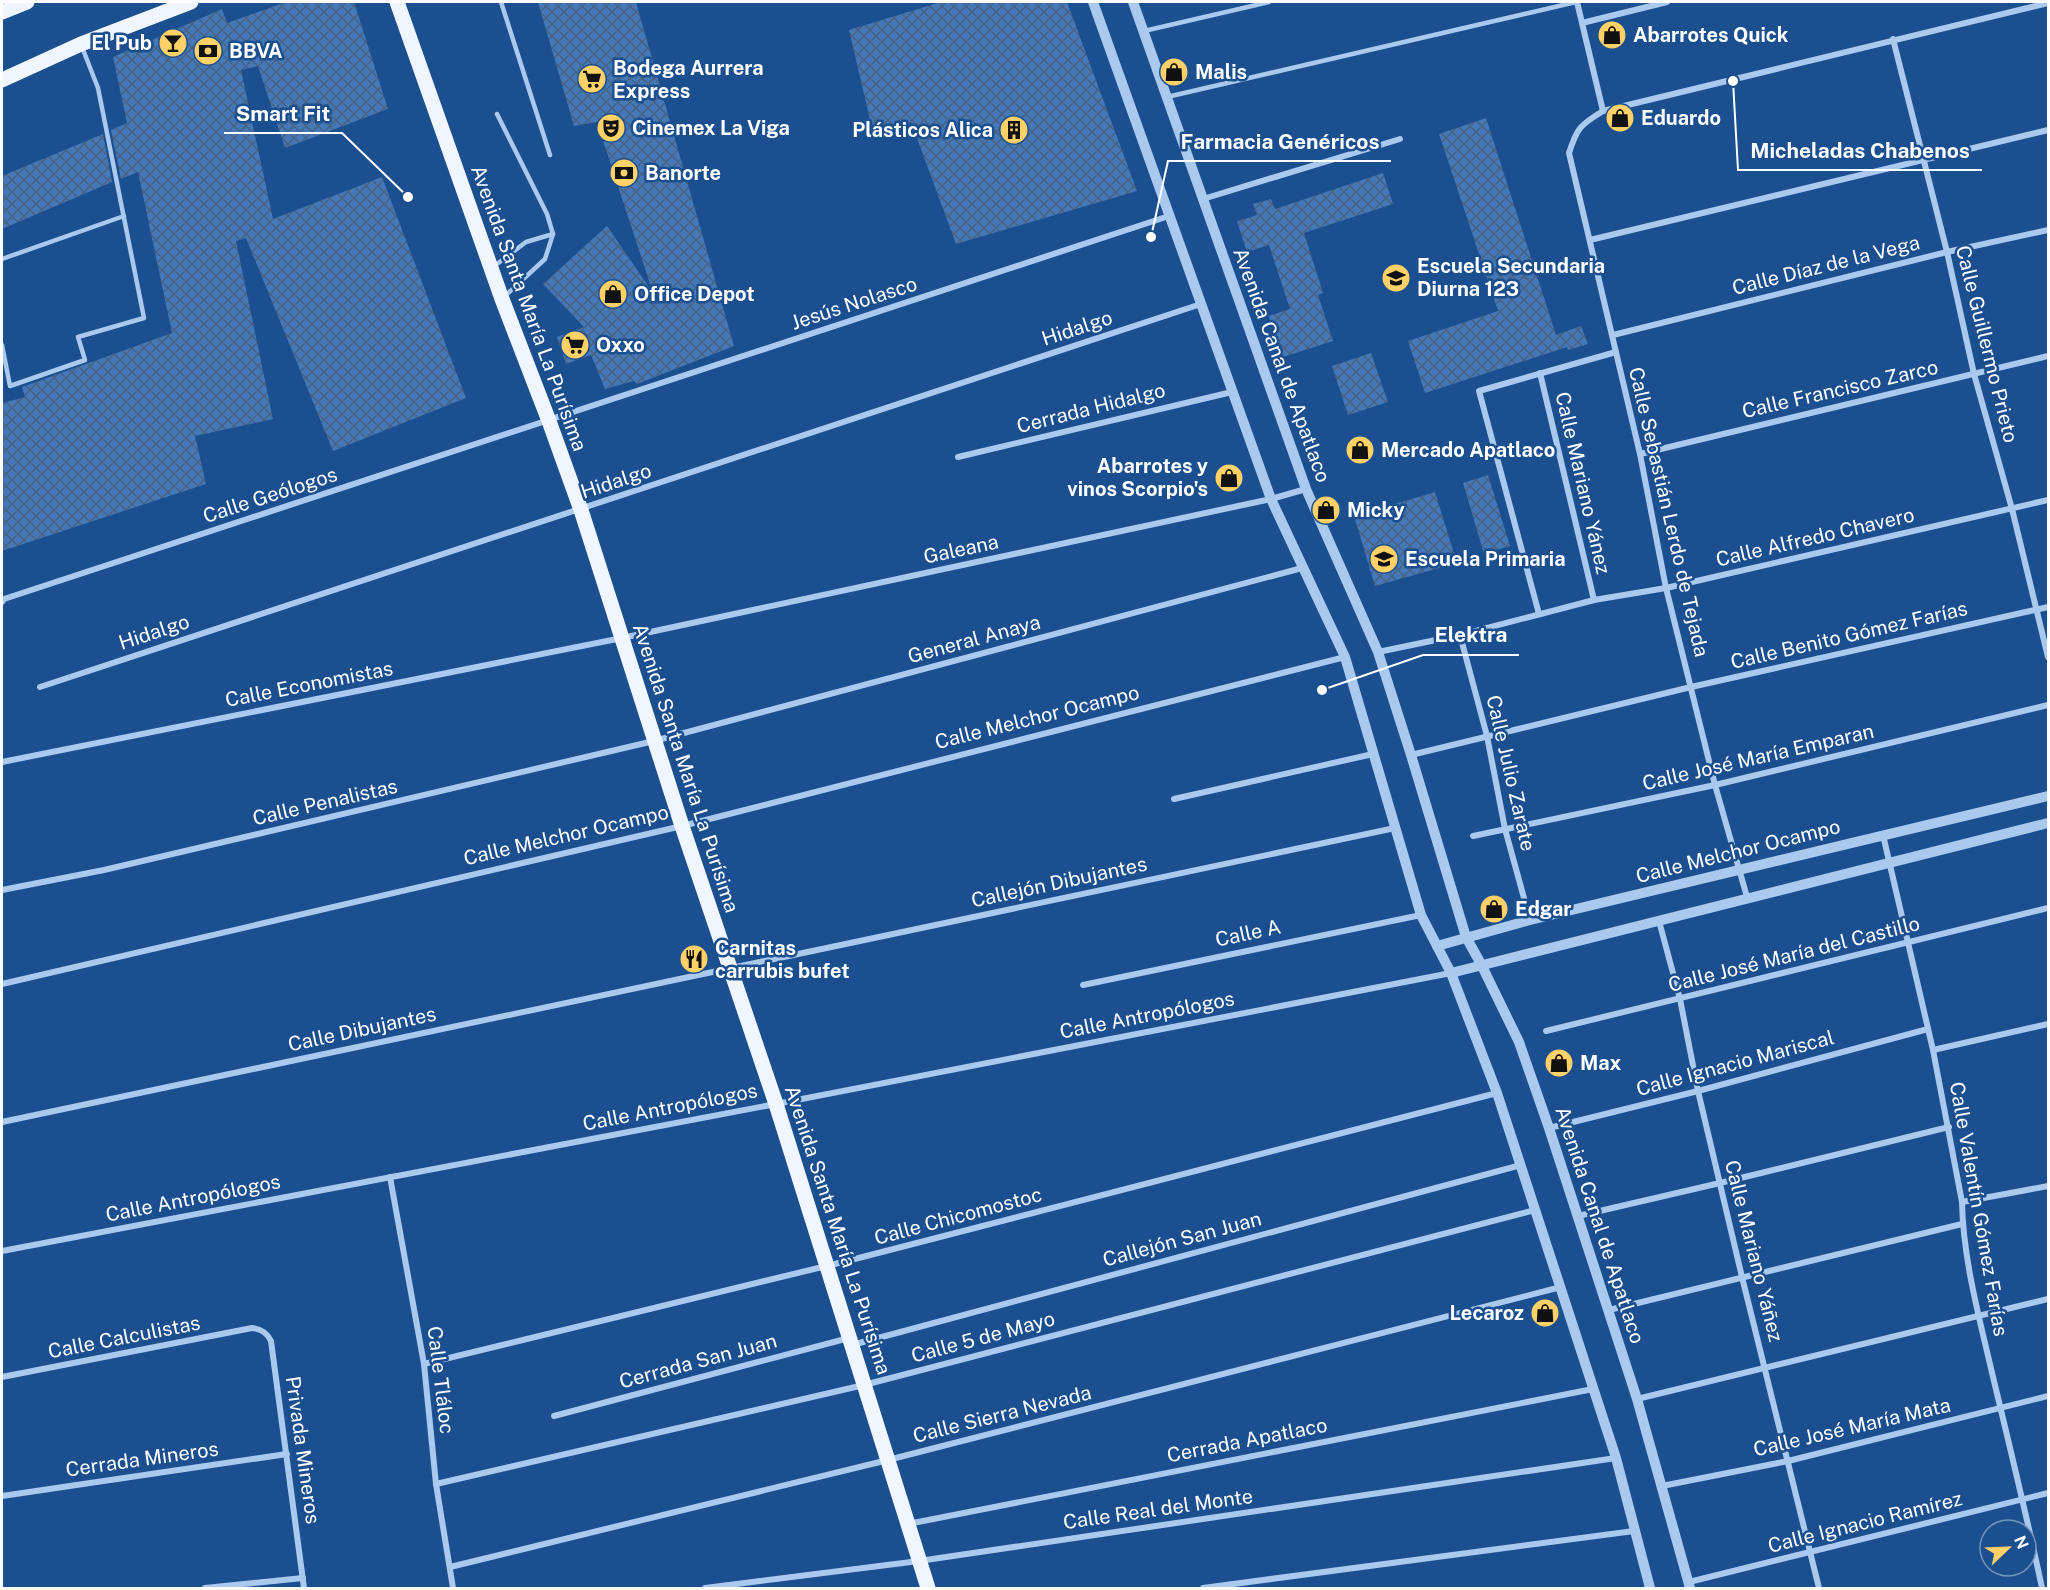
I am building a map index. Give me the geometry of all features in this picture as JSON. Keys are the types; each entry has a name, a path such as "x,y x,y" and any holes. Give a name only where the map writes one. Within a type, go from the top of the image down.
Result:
{"main road":[{"path":"2,12 27,2"},
{"path":"2,81 81,44 191,2"},
{"name":"Avenida Santa María La Purísima","path":"397,2 491,268 581,510 654,741 776,1104 928,1588"}],"street":[{"path":"1093,2 1271,499 1345,657 1421,915 1451,973 1497,1093 1561,1287 1616,1458 1650,1588"},
{"name":"Avenida Canal de Apatlaco","path":"1133,2 1306,489 1378,652 1466,937 1519,1042 1609,1310 1690,1585"},
{"path":"1576,2 1603,111 2049,3"},
{"path":"1582,23 1667,2"},
{"name":"Calle Guillermo Prieto","path":"1893,39 1947,252 1974,374 2012,509 2049,657"},
{"name":"Calle Sebastián Lerdo de Tejada","path":"1603,111 1588,120 1576,132 1569,153 1640,454 1666,588 1715,785 1747,897"},
{"path":"1590,240 2049,130"},
{"path":"1203,199 1400,139"},
{"name":"Jesús Nolasco","path":"549,421 1169,216"},
{"name":"Calle Díaz de la Vega","path":"1613,335 1947,252 2049,230"},
{"name":"Hidalgo","path":"40,687 1201,304"},
{"path":"1539,614 1479,391 1616,352"},
{"name":"Calle Francisco Zarco","path":"1640,454 2049,356"},
{"name":"Calle Mariano Yánez","path":"1540,373 1594,600"},
{"name":"Cerrada Hidalgo","path":"958,457 1232,392"},
{"name":"Calle Geólogos","path":"2,602 4,599 549,421"},
{"name":"Galeana","path":"622,638 1271,499 1306,489"},
{"name":"Calle Alfredo Chavero","path":"1378,652 1594,600 1666,588 2049,500"},
{"name":"General Anaya","path":"654,741 1302,568"},
{"name":"Calle Benito Gómez Farías","path":"1411,755 1691,687 2049,607"},
{"name":"Calle Julio Zarate","path":"1460,634 1487,736 1505,829 1530,920"},
{"name":"Calle Economistas","path":"2,762 622,638"},
{"name":"Calle Melchor Ocampo","path":"2,984 682,826 1345,657"},
{"name":"Calle José María Emparan","path":"1473,836 1715,785 2049,705"},
{"name":"Calle Penalistas","path":"2,890 104,870 654,741"},
{"path":"1174,799 1373,753"},
{"name":"Calle Melchor Ocampo","path":"1437,946 1530,920 2049,796"},
{"path":"1451,973 2049,823"},
{"name":"Callejón Dibujantes","path":"729,968 1395,828"},
{"name":"Calle Valentín Gómez Farías","path":"1882,835 1949,1127 1962,1202 1962,1224 1979,1317 2042,1588"},
{"name":"Calle José María del Castillo","path":"1546,1031 2049,908"},
{"name":"Calle A","path":"1083,985 1421,915"},
{"name":"Calle Mariano Yáñez","path":"1659,921 1680,999 1698,1091 1742,1277 1819,1588"},
{"name":"Calle Dibujantes","path":"2,1122 729,968"},
{"name":"Calle Antropólogos","path":"2,1251 1451,973"},
{"path":"1933,1050 2049,1024"},
{"name":"Calle Ignacio Mariscal","path":"1549,1128 1698,1091 1928,1029"},
{"name":"Calle Chicomostoc","path":"424,1364 826,1266 1497,1093"},
{"path":"1578,1216 1949,1127"},
{"name":"Callejón San Juan","path":"851,1342 1521,1165"},
{"name":"Calle Tláloc","path":"390,1177 424,1364 436,1484 453,1588"},
{"path":"1962,1202 2049,1186"},
{"name":"Calle 5 de Mayo","path":"436,1484 864,1384 1535,1210"},
{"path":"1609,1310 1962,1224"},
{"name":"Calle Sierra Nevada","path":"450,1567 888,1460 1561,1287"},
{"path":"1637,1399 1765,1370 2049,1299"},
{"name":"Calle Calculistas","path":"2,1377 252,1328"},
{"name":"Privada Mineros","path":"252,1328 260,1329 268,1335 271,1341 304,1588"},
{"name":"Cerrada San Juan","path":"554,1416 851,1342"},
{"name":"Cerrada Apatlaco","path":"908,1524 1593,1389"},
{"name":"Calle José María Mata","path":"1662,1486 1788,1461 2049,1396"},
{"name":"Cerrada Mineros","path":"2,1496 287,1454"},
{"name":"Calle Real del Monte","path":"705,1588 919,1561 1616,1458"},
{"name":"Calle Ignacio Ramírez","path":"1690,1585 1810,1552 2049,1493"},
{"path":"1203,1588 1634,1530"},
{"path":"205,1588 303,1578"}],"lane":[{"path":"501,2 550,155"},
{"path":"1144,31 1269,2"},
{"path":"1167,97 1576,2"},
{"path":"2,345 10,386 85,360 78,337 144,318 98,88 81,44"},
{"path":"497,114 547,214 553,234 545,259 502,298"},
{"path":"2,259 124,216"},
{"path":"491,268 526,243 553,234"}],"building":[{"path":"286,2 354,2 388,109 285,148 258,66 241,70 273,219 382,177 466,398 333,451 246,238 236,241 273,419 195,436 206,484 2,551 2,403 25,397 22,387 172,333 138,172 121,179 111,130 127,123 113,57 222,9 227,23"},
{"path":"538,2 636,2 734,346 637,384 634,381 605,389 591,355 566,364 557,337 584,327 543,284 607,226 653,293 597,122 574,126"},
{"name":"Plásticos Alica","path":"941,2 1067,2 1137,191 956,244 911,122 874,137 849,30"},
{"name":"Abarrotes Quick","path":"1620,23 1624,40 1605,45 1601,30"},
{"path":"1486,118 1556,335 1581,326 1588,344 1568,350 1567,347 1425,393 1408,341 1498,311 1439,134"},
{"path":"103,134 112,182 2,229 2,176"},
{"path":"1383,173 1393,204 1304,233 1323,293 1318,295 1333,341 1283,357 1269,316 1290,309 1269,245 1247,252 1237,221 1257,215 1253,204 1271,199 1275,209"},
{"path":"1371,353 1388,402 1348,415 1332,366"},
{"path":"1488,475 1510,546 1484,554 1463,483"},
{"path":"1435,492 1457,563 1375,586 1354,516"}],"place":[{"name":"Abarrotes Quick","path":"1612,35"},
{"name":"El Pub","path":"173,43"},
{"name":"BBVA","path":"208,51"},
{"name":"Malis","path":"1174,72"},
{"name":"Bodega Aurrera Express","path":"592,79"},
{"name":"Micheladas Chabenos","path":"1733,81"},
{"name":"Eduardo","path":"1620,118"},
{"name":"Cinemex La Viga","path":"611,128"},
{"name":"Plásticos Alica","path":"1014,130"},
{"name":"Banorte","path":"624,173"},
{"name":"Smart Fit","path":"408,197"},
{"name":"Farmacia Genéricos","path":"1151,237"},
{"name":"Escuela Secundaria Diurna 123","path":"1396,278"},
{"name":"Office Depot","path":"613,294"},
{"name":"Oxxo","path":"575,345"},
{"name":"Mercado Apatlaco","path":"1360,450"},
{"name":"Abarrotes y vinos Scorpio's","path":"1229,478"},
{"name":"Micky","path":"1326,510"},
{"name":"Escuela Primaria","path":"1384,559"},
{"name":"Elektra","path":"1322,690"},
{"name":"Edgar","path":"1494,909"},
{"name":"Carnitas carrubis bufet","path":"694,959"},
{"name":"Max","path":"1559,1063"},
{"name":"Lecaroz","path":"1545,1313"}]}
